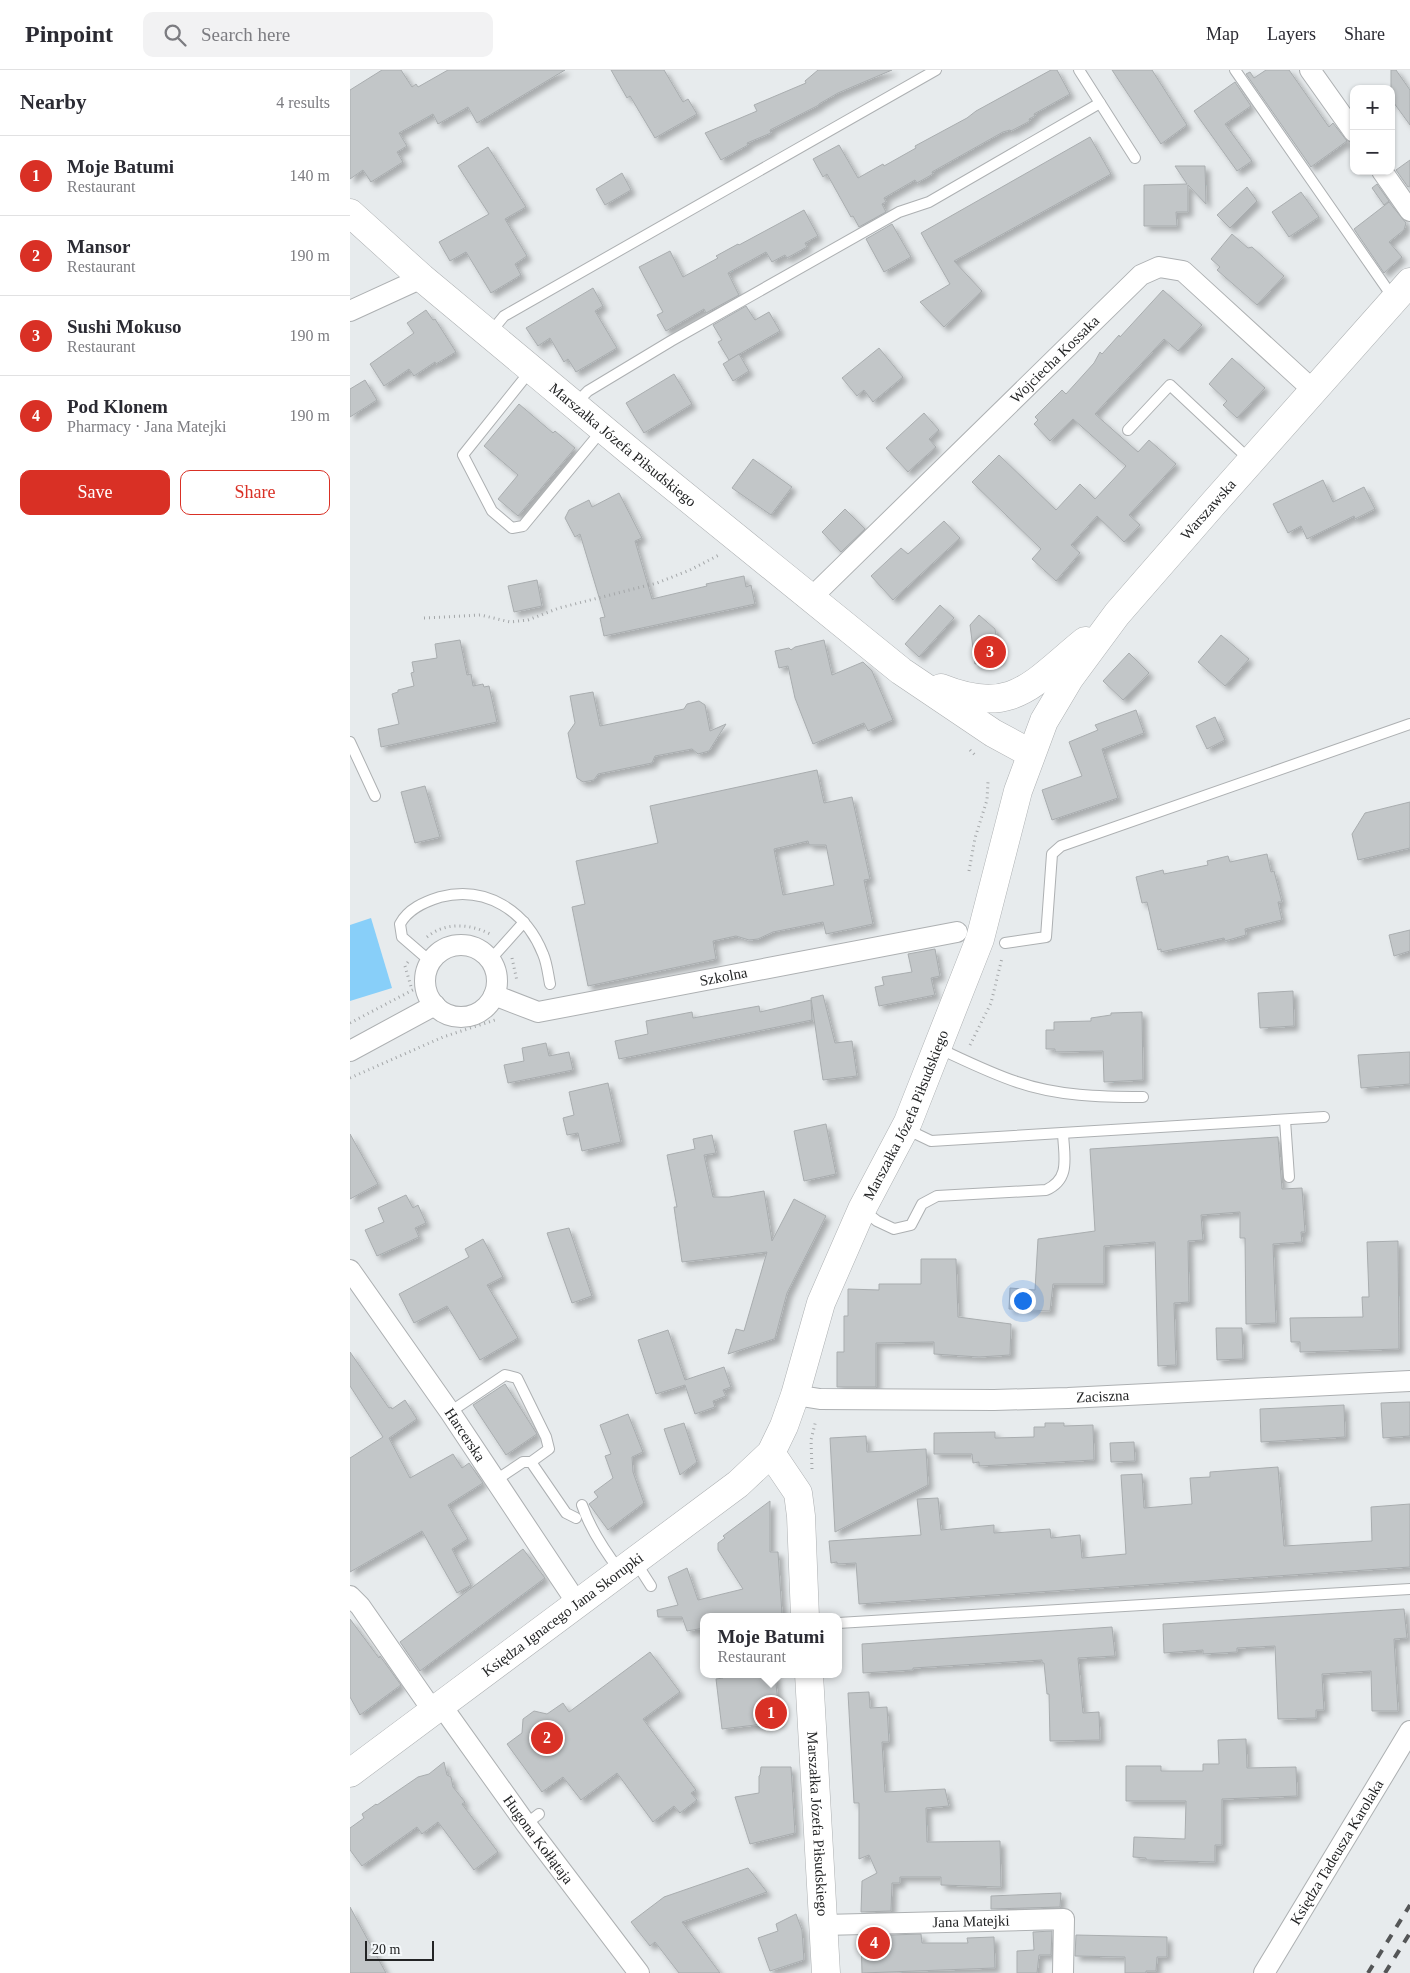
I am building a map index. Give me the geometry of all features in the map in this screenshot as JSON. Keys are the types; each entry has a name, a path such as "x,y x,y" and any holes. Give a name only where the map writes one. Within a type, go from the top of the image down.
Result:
{"main road":[{"name":"Marszałka Józefa Piłsudskiego","path":"350,213 422,278 574,405 900,671 993,733 1030,753 1018,791 980,939 906,1128 862,1209 821,1303 795,1395 784,1426 771,1453"},
{"name":"Warszawska","path":"1030,753 1044,721 1069,679 1117,614 1402,291"},
{"name":"Marszałka Józefa Piłsudskiego","path":"900,671 954,693 969,697 987,700 1006,697 1016,694 1036,682 1117,614"},
{"name":"Księdza Ignacego Jana Skorupki","path":"350,1774 738,1484 771,1453"},
{"path":"771,1453 798,1493 801,1516 806,1613"},
{"name":"Marszałka Józefa Piłsudskiego","path":"809,1678 826,1973"}],"street":[{"path":"1310,70 1353,130"},
{"path":"1385,175 1410,211"},
{"name":"Wojciecha Kossaka","path":"811,598 1141,275 1159,266 1183,271 1313,390"},
{"path":"350,311 422,278"},
{"name":"Szkolna","path":"494,995 538,1012 957,932"},
{"path":"470,946 479,950 490,960 496,975 494,995 485,1007 472,1015 452,1016 442,1012 429,997 426,977 431,962 441,952 450,947 470,946"},
{"path":"350,1051 435,1005"},
{"name":"Harcerska","path":"350,1270 450,1412 577,1603"},
{"name":"Zaciszna","path":"795,1395 820,1399 1004,1400 1410,1381"},
{"name":"Hugona Kołłątaja","path":"350,1596 360,1606 437,1708 532,1819 639,1973"},
{"name":"Księdza Tadeusza Karolaka","path":"1264,1973 1410,1731"},
{"name":"Jana Matejki","path":"823,1925 1064,1919 1063,1973"}],"lane":[{"path":"489,334 504,316 936,70"},
{"path":"1079,70 1135,158"},
{"path":"1235,70 1402,291"},
{"path":"574,405 588,391 671,341 899,212 929,202 1100,103"},
{"path":"532,369 463,455 492,511 512,528 523,526 604,429"},
{"path":"1128,430 1170,385 1251,460"},
{"path":"1005,943 1046,937 1052,854 1061,846 1410,724"},
{"path":"350,742 375,796"},
{"path":"431,962 402,937 400,924 404,917 426,902 449,895 474,894 499,902 524,922 544,955 550,984"},
{"path":"490,960 524,922"},
{"path":"938,1047 1018,1083 1051,1091 1099,1097 1143,1097"},
{"path":"906,1128 931,1141 1324,1117"},
{"path":"1285,1120 1288,1177"},
{"path":"862,1209 878,1221 894,1229 911,1225 922,1204 937,1196 1046,1190 1058,1184 1063,1177 1065,1165 1063,1133"},
{"path":"450,1412 506,1375 517,1378 546,1437 549,1449 531,1462 523,1462 496,1480"},
{"path":"531,1462 566,1513 576,1518"},
{"path":"582,1504 588,1521 604,1550 652,1586"},
{"path":"842,1623 1410,1589"}],"path":[{"path":"424,618 481,615 510,622 528,620 559,608 657,583 718,556 740,541"},
{"path":"350,1023 426,983"}],"shaded area":[{"path":"371,918 392,988 350,1001 350,925"}],"building":[{"path":"382,70 401,70 412,87 416,84 418,87 448,70 565,70 477,123 468,107 438,124 433,114 399,133 407,146 397,152 403,162 371,182 363,170 350,179 350,90"},
{"path":"611,70 664,70 683,102 688,99 697,114 655,138 630,96 627,98"},
{"path":"818,70 892,70 838,93 770,130 771,133 747,143 748,145 721,160 705,133 757,111 754,105 806,83 805,81"},
{"path":"1051,70 1057,70 1070,94 1034,114 1035,116 1029,119 1030,121 1011,131 1003,132 932,172 933,174 917,183 915,180 884,198 886,202 882,204 886,212 859,227 853,216 851,217 827,174 823,177 813,159 839,145 858,178 883,164 884,166 916,148 915,146"},
{"path":"1112,70 1152,70 1187,125 1161,144"},
{"path":"1266,70 1289,70 1329,127 1333,123 1347,141 1311,167 1246,74 1250,72 1254,78"},
{"path":"1391,70 1396,70 1410,90 1410,125 1395,104 1395,85 1391,85"},
{"path":"1235,82 1251,106 1225,124 1252,161 1237,171 1194,111"},
{"path":"1090,137 1111,174 954,261 982,291 944,327 920,302 950,284 921,233"},
{"path":"488,147 526,207 505,219 527,256 515,264 521,275 491,293 466,252 450,261 439,242 489,214 458,166"},
{"path":"1410,160 1410,186 1408,187 1396,170"},
{"path":"1175,166 1205,166 1206,204 1188,185 1188,212 1176,212 1177,226 1144,226 1144,185 1187,184"},
{"path":"622,173 631,190 605,205 596,189"},
{"path":"1377,184 1389,201 1384,205 1372,188"},
{"path":"1247,187 1257,201 1230,228 1217,215"},
{"path":"1301,192 1319,217 1289,237 1272,212"},
{"path":"1389,202 1406,223 1404,230 1389,242 1402,257 1384,273 1354,229"},
{"path":"804,210 818,236 805,243 807,247 787,258 785,255 772,262 766,252 728,273 739,295 706,313 704,309 666,331 657,315 663,312 639,267 670,251 683,277 718,258 716,256"},
{"path":"892,224 911,257 884,272 866,239"},
{"path":"1232,234 1248,248 1252,247 1284,276 1257,305 1217,270 1220,267 1211,259"},
{"path":"593,288 603,306 595,311 617,348 576,372 568,359 564,362 550,338 538,346 526,328"},
{"path":"1163,290 1202,325 1178,351 1164,339 1095,414 1138,452 1149,440 1176,464 1129,515 1140,525 1124,542 1097,516 1071,545 1080,553 1056,581 1032,559 1041,549 972,482 999,455 1056,510 1080,484 1095,499 1126,466 1073,419 1050,441 1034,424 1038,420 1035,417 1062,390 1066,394 1094,363 1100,352 1102,354 1119,335 1120,337"},
{"path":"746,306 755,320 769,312 780,331 729,360 718,342 722,340 713,325"},
{"path":"426,310 433,320 435,319 456,352 436,364 435,362 414,376 409,369 384,386 370,364 414,333 407,323"},
{"path":"879,348 903,377 873,402 864,390 857,396 842,378"},
{"path":"739,354 749,371 733,381 723,364"},
{"path":"1232,358 1265,388 1237,418 1223,405 1227,401 1209,384"},
{"path":"674,374 692,404 644,433 626,403"},
{"path":"365,380 377,400 350,417 350,389"},
{"path":"519,404 553,433 555,431 575,448 518,516 498,499 518,475 484,446"},
{"path":"924,413 939,430 929,439 936,447 908,472 886,448"},
{"path":"753,459 792,487 771,515 732,488"},
{"path":"1323,480 1333,502 1364,487 1375,509 1355,519 1354,516 1307,539 1301,526 1288,533 1273,504"},
{"path":"619,493 642,538 635,541 652,599 744,576 746,587 751,585 755,604 604,636 600,618 605,617 580,534 575,537 565,518 569,510 589,500 592,507"},
{"path":"845,509 865,529 841,552 822,532"},
{"path":"944,521 960,538 893,600 871,576 901,548 908,554"},
{"path":"537,580 542,606 514,612 508,586"},
{"path":"940,605 954,618 919,657 905,644"},
{"path":"979,615 995,629 1000,660 975,664 970,625"},
{"path":"1221,635 1249,659 1225,686 1198,662"},
{"path":"460,640 467,675 471,674 473,686 483,684 484,687 489,686 497,722 381,747 378,729 399,724 392,694 398,692 398,690 414,686 411,673 414,672 412,662 437,658 435,644"},
{"path":"824,640 832,675 863,662 872,671 893,720 868,731 864,723 813,744 795,698 788,666 779,668 775,651 789,648 791,650 795,647"},
{"path":"1129,653 1149,673 1123,700 1103,681"},
{"path":"593,692 600,726 684,709 687,704 699,701 705,705 710,731 726,724 709,751 698,754 692,749 655,756 652,763 598,774 594,780 583,782 577,778 568,733 575,723 570,696"},
{"path":"1136,710 1144,733 1102,749 1118,798 1052,820 1042,790 1082,776 1069,742 1098,730 1095,725"},
{"path":"1215,717 1225,740 1207,749 1196,726"},
{"path":"817,770 824,803 852,797 870,879 864,880 873,924 826,934 823,922 773,932 758,939 749,940 736,936 713,941 716,959 588,986 572,907 585,904 576,861 658,843 650,806","holes":["808,841 809,845 826,845 834,885 783,895 774,849"]},
{"path":"425,786 440,837 415,843 401,792"},
{"path":"1410,802 1410,848 1358,860 1352,834 1365,813"},
{"path":"1267,854 1271,872 1274,871 1282,902 1278,902 1282,920 1245,929 1246,935 1225,941 1224,938 1161,952 1161,949 1158,950 1147,902 1142,903 1136,877 1163,870 1164,874 1208,865 1207,861 1228,856 1230,862"},
{"path":"1410,930 1410,951 1394,956 1389,935"},
{"path":"935,949 940,976 931,978 935,995 879,1006 875,987 884,985 882,977 912,972 908,954"},
{"path":"1293,991 1294,1026 1260,1028 1258,993"},
{"path":"823,995 835,1043 852,1041 857,1076 823,1080 811,998"},
{"path":"811,1000 812,1020 619,1059 615,1041 648,1034 646,1021 692,1012 693,1018 759,1006 760,1012"},
{"path":"1142,1012 1143,1080 1104,1082 1103,1051 1055,1052 1055,1049 1046,1049 1046,1030 1054,1030 1054,1022 1091,1021 1091,1018 1111,1015 1111,1013"},
{"path":"546,1043 549,1056 569,1052 573,1070 508,1083 504,1065 524,1061 522,1048"},
{"path":"1410,1052 1410,1084 1361,1088 1358,1055"},
{"path":"608,1083 621,1142 582,1151 578,1133 567,1135 563,1118 574,1115 569,1092"},
{"path":"826,1124 836,1174 804,1181 794,1131"},
{"path":"350,1134 378,1184 350,1199"},
{"path":"712,1135 716,1153 704,1155 713,1197 729,1197 764,1191 772,1241 794,1199 826,1216 787,1293 775,1338 777,1338 728,1354 736,1329 744,1331 767,1252 682,1262 674,1207 677,1207 667,1155 695,1149 693,1139"},
{"path":"1278,1137 1282,1189 1302,1188 1305,1232 1301,1232 1302,1242 1273,1244 1276,1323 1246,1324 1245,1238 1240,1238 1240,1212 1201,1215 1203,1240 1188,1241 1189,1302 1174,1303 1176,1365 1158,1366 1155,1242 1104,1246 1104,1284 1053,1284 1050,1311 1009,1309 1010,1288 1035,1290 1038,1239 1095,1231 1090,1149"},
{"path":"406,1195 413,1208 418,1205 426,1223 415,1228 419,1237 377,1256 365,1230 384,1222 378,1208"},
{"path":"569,1228 592,1296 572,1303 547,1233"},
{"path":"483,1239 503,1277 487,1285 518,1338 480,1360 447,1306 414,1323 399,1294 469,1257 465,1249"},
{"path":"1398,1241 1399,1349 1300,1352 1300,1342 1291,1342 1290,1318 1363,1317 1362,1297 1369,1297 1367,1242"},
{"path":"921,1259 956,1259 958,1317 1011,1324 1010,1355 979,1357 934,1354 934,1342 876,1343 876,1387 837,1387 837,1352 844,1352 844,1316 848,1316 848,1289 879,1290 879,1284 921,1284"},
{"path":"1216,1328 1242,1328 1243,1359 1217,1360"},
{"path":"668,1330 685,1380 724,1367 731,1387 723,1390 726,1396 713,1401 715,1407 695,1414 685,1385 656,1394 638,1340"},
{"path":"350,1352 389,1408 391,1407 392,1409 405,1400 417,1419 389,1438 410,1478 453,1454 462,1468 469,1463 483,1483 448,1505 468,1539 452,1549 471,1585 457,1593 422,1531 350,1572 350,1458 383,1437 350,1386"},
{"path":"505,1384 537,1434 506,1455 473,1405"},
{"path":"1410,1402 1410,1436 1383,1438 1381,1403"},
{"path":"1344,1405 1345,1437 1261,1442 1260,1409"},
{"path":"628,1414 643,1452 632,1457 633,1472 644,1503 608,1530 589,1504 598,1497 594,1492 613,1478 605,1456 611,1454 600,1425"},
{"path":"684,1423 697,1462 680,1475 664,1429"},
{"path":"1045,1423 1064,1423 1064,1426 1093,1425 1094,1460 979,1466 979,1462 973,1463 972,1454 934,1454 934,1433 995,1432 995,1438 1034,1437 1034,1427 1045,1427"},
{"path":"866,1436 867,1452 926,1449 928,1485 835,1532 830,1438"},
{"path":"1134,1442 1135,1461 1111,1462 1110,1443"},
{"path":"1278,1467 1284,1546 1372,1541 1371,1507 1410,1504 1410,1567 859,1604 856,1563 831,1563 829,1541 921,1535 917,1499 938,1498 941,1530 994,1525 994,1533 1050,1529 1051,1538 1080,1535 1082,1558 1126,1554 1121,1475 1142,1474 1144,1508 1192,1504 1190,1478 1210,1477 1210,1472"},
{"path":"770,1501 770,1552 778,1552 782,1613 700,1613 700,1629 687,1631 682,1617 658,1617 657,1610 678,1605 668,1577 687,1568 698,1600 743,1589 718,1550 718,1543 725,1538 723,1536"},
{"path":"523,1549 545,1578 420,1671 400,1642"},
{"path":"1404,1609 1407,1638 1394,1639 1398,1711 1372,1711 1371,1671 1322,1674 1324,1710 1316,1710 1316,1718 1278,1719 1275,1646 1237,1648 1237,1652 1203,1654 1203,1650 1164,1653 1163,1624"},
{"path":"350,1619 401,1685 360,1715 350,1697"},
{"path":"1112,1627 1115,1656 1078,1658 1083,1713 1099,1712 1100,1740 1050,1741 1049,1694 1047,1694 1044,1663 1042,1663 1042,1660 863,1673 862,1644"},
{"path":"650,1652 680,1692 643,1719 696,1790 691,1793 697,1800 680,1813 674,1806 653,1822 617,1773 581,1800 563,1777 542,1792 507,1744 522,1733 523,1719 534,1711 547,1714 563,1703 569,1712"},
{"path":"775,1678 780,1722 722,1729 716,1679"},
{"path":"869,1692 870,1708 887,1707 889,1742 882,1742 885,1792 945,1789 949,1806 926,1808 927,1842 1000,1841 1001,1887 941,1885 941,1877 900,1877 900,1883 892,1883 891,1911 861,1912 862,1881 877,1873 869,1855 859,1859 859,1803 854,1803 848,1693"},
{"path":"1246,1739 1247,1768 1296,1767 1297,1796 1222,1799 1222,1845 1215,1845 1215,1862 1146,1860 1146,1858 1133,1857 1134,1837 1185,1839 1186,1801 1126,1801 1126,1766 1161,1766 1161,1771 1203,1771 1203,1764 1219,1764 1218,1740"},
{"path":"444,1762 447,1775 451,1777 453,1787 465,1802 462,1804 498,1852 474,1870 438,1822 422,1834 417,1827 362,1866 350,1850 350,1828 364,1818 362,1814 376,1804 418,1777 429,1774"},
{"path":"761,1767 791,1767 795,1833 750,1844 735,1797 759,1793"},
{"path":"748,1868 767,1892 682,1922 720,1973 679,1973 655,1942 650,1946 631,1922 664,1897"},
{"path":"1061,1893 1060,1907 991,1909 991,1896"},
{"path":"350,1907 386,1973 350,1973"},
{"path":"796,1914 802,1930 804,1960 770,1971 758,1938 778,1931 776,1924"},
{"path":"1052,1931 1051,1955 1039,1955 1037,1973 1017,1973 1017,1951 1034,1950 1033,1932"},
{"path":"921,1934 922,1943 968,1943 967,1938 994,1937 995,1968 862,1973 861,1936"},
{"path":"1076,1935 1167,1937 1167,1957 1157,1957 1156,1971 1125,1973 1125,1957 1075,1956"}],"railway":[{"path":"1368,1973 1410,1905"},
{"path":"1385,1973 1410,1933"}],"place":[{"name":"Sushi Mokuso","path":"990,652"},
{"name":"Moje Batumi","path":"771,1713"},
{"name":"Mansor","path":"547,1738"},
{"name":"Pod Klonem","path":"874,1943"}]}
